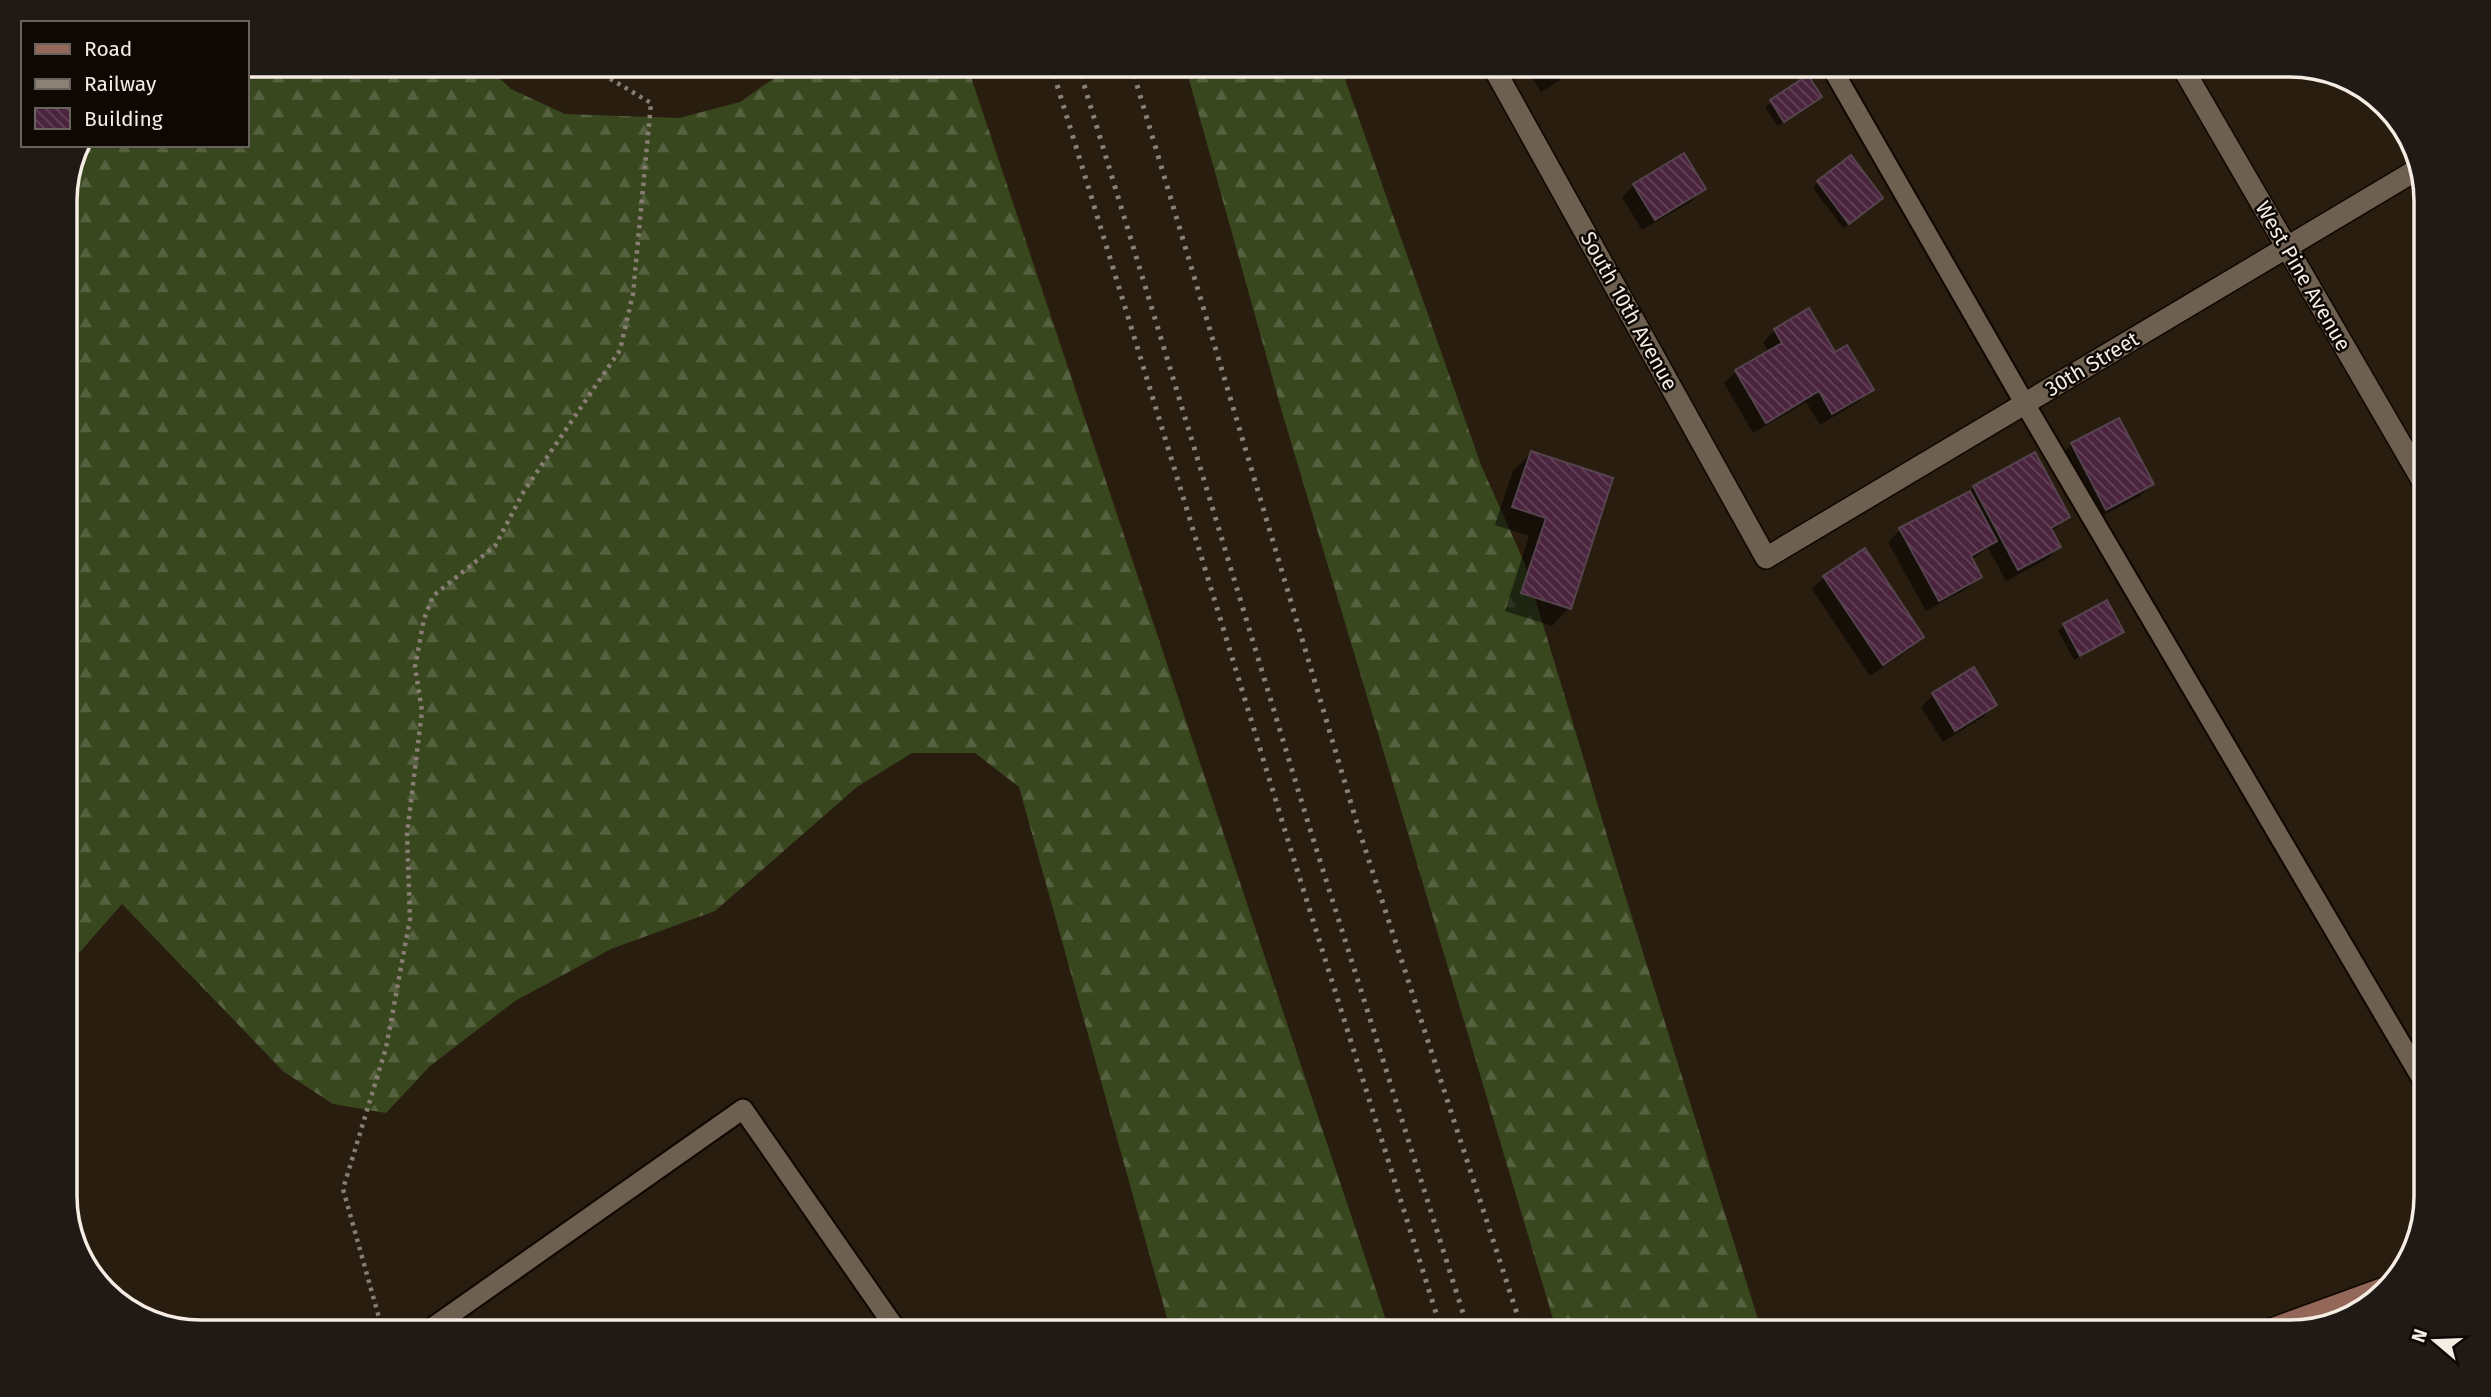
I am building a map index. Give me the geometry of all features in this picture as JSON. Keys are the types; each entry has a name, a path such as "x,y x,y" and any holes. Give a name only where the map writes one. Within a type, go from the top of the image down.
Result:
{"main road":[{"path":"2297,1320 2362,1296"}],"street":[{"name":"South 10th Avenue","path":"1499,77 1766,558"},
{"name":"West Pine Avenue","path":"2187,77 2414,466"},
{"name":"30th Street","path":"1766,558 2411,173"}],"lane":[{"path":"1837,77 2025,404 2414,1066"},
{"path":"443,1320 743,1109 890,1320"}],"path":[{"path":"380,1320 343,1189 386,1048 410,919 407,834 422,711 415,667 424,619 433,596 495,547 524,491 620,350 633,294 651,103 607,77"}],"green space":[{"path":"248,77 498,77 511,89 565,114 679,118 740,102 776,77 971,77 1386,1320 1168,1320 1019,787 975,753 912,753 857,787 715,911 611,949 515,1001 430,1066 386,1113 333,1104 284,1072 122,904 77,955 77,193 79,177 90,147 248,147"},
{"path":"1188,77 1344,77 1481,465 1524,562 1758,1320 1553,1320 1282,412"}],"building":[{"path":"1805,77 1809,77 1822,97 1784,122 1770,100"},
{"path":"1684,153 1706,189 1655,220 1633,184"},
{"path":"1851,155 1883,198 1849,224 1817,181"},
{"path":"1809,308 1835,352 1847,345 1874,390 1832,414 1819,391 1766,423 1735,370 1782,343 1774,329"},
{"path":"2119,418 2154,484 2106,510 2071,443"},
{"path":"1531,451 1613,478 1571,609 1521,593 1546,518 1512,507"},
{"path":"2035,452 2070,517 2051,528 2061,547 2018,570 1973,486"},
{"path":"1970,491 1997,541 1971,556 1982,577 1939,601 1899,528"},
{"path":"1865,548 1924,637 1883,665 1823,576"},
{"path":"2107,600 2124,632 2080,656 2063,624"},
{"path":"1974,667 1997,705 1955,731 1932,693"}],"railway":[{"path":"1055,77 1294,860 1438,1320"},
{"path":"1082,77 1309,826 1465,1320"},
{"path":"1135,77 1359,830 1519,1320"}]}
